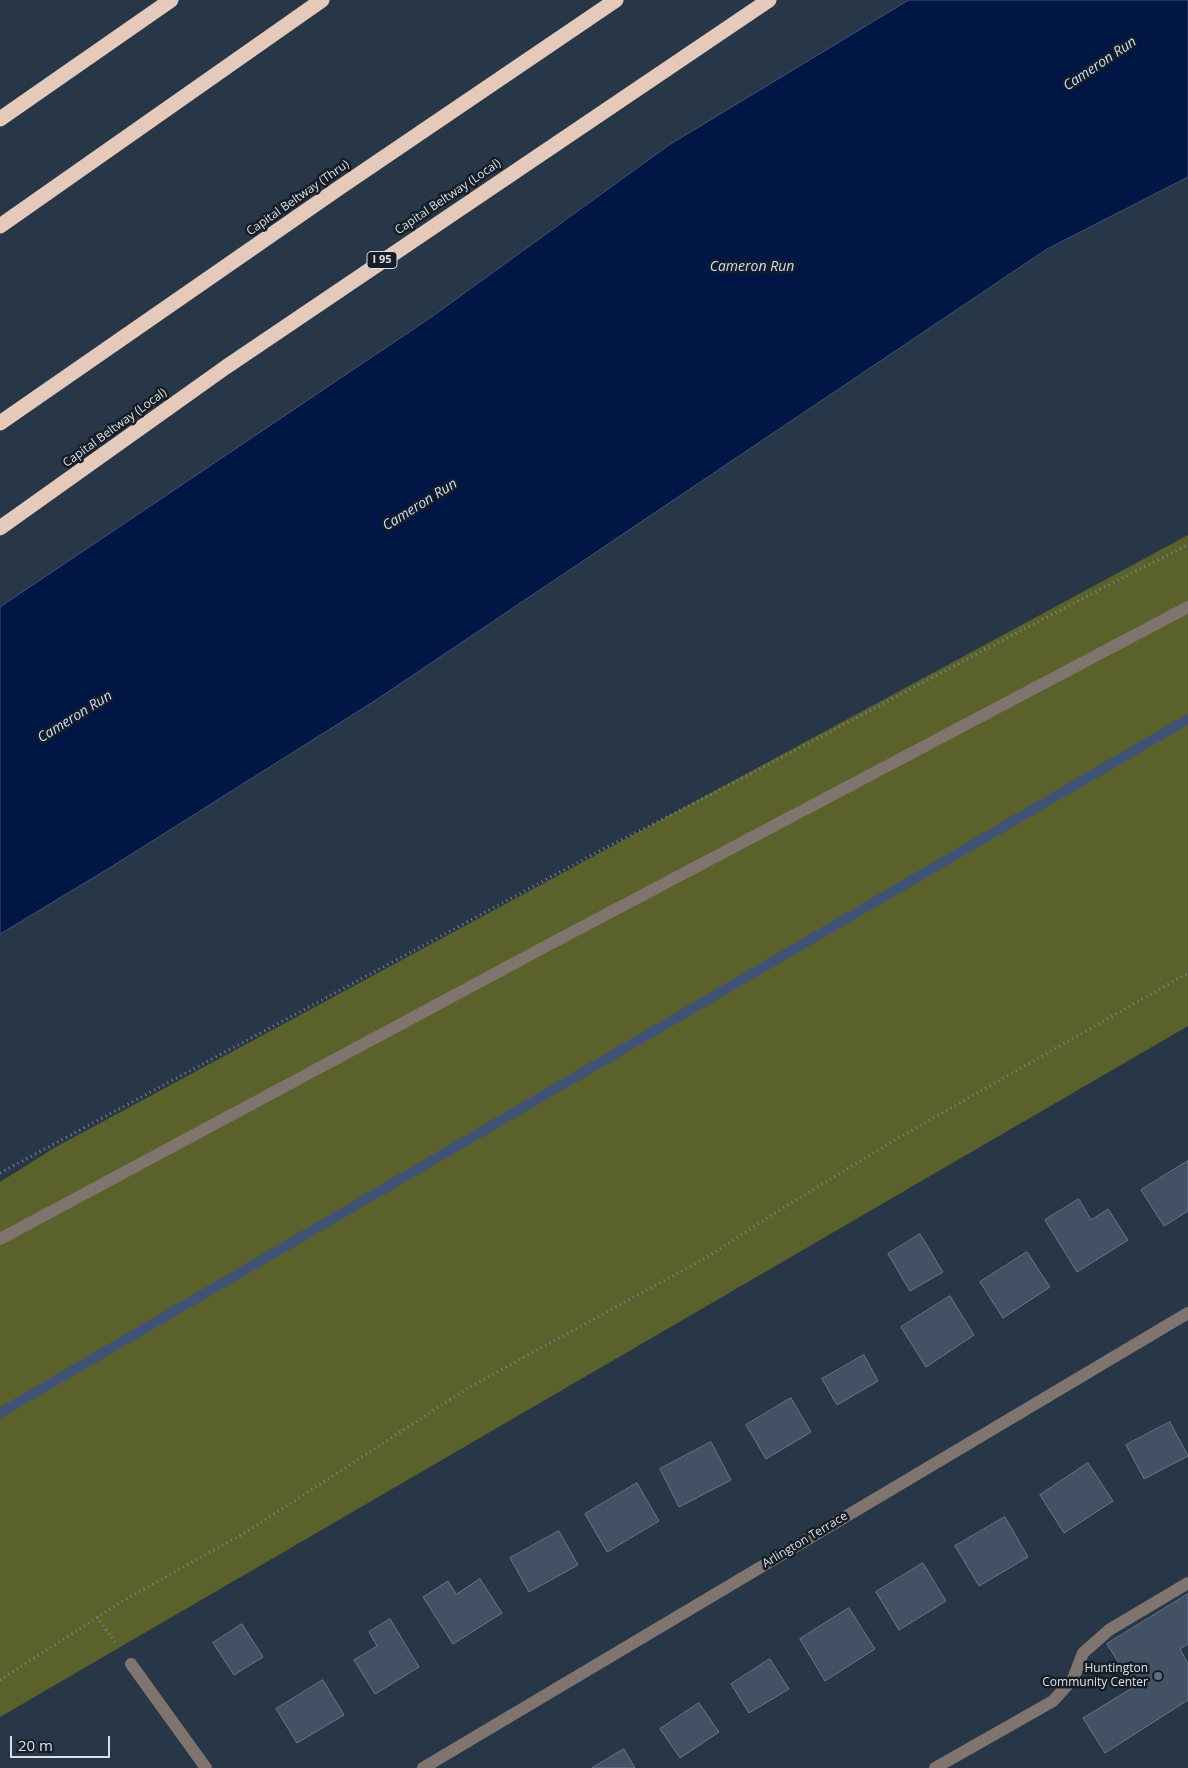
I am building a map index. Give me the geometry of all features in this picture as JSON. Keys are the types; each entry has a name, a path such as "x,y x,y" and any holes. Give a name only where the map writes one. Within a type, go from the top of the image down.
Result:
{"highway":[{"path":"0,120 171,0"},
{"path":"0,226 322,0"},
{"name":"Capital Beltway (Thru)","path":"0,423 339,188 616,0"},
{"name":"Capital Beltway (Local)","path":"0,528 226,367 769,0"}],"street":[{"path":"0,1239 552,943 1188,607"},
{"name":"Arlington Terrace","path":"423,1768 1188,1313"},
{"path":"935,1768 1053,1701 1073,1679 1083,1653 1109,1630 1188,1583"},
{"path":"131,1664 203,1764"}],"path":[{"path":"0,1173 601,850 700,801 1075,601 1188,545"},
{"path":"0,1680 97,1617 248,1531 468,1388 709,1256 770,1216 893,1141 1188,973"},
{"path":"97,1617 131,1664"}],"green space":[{"path":"1188,535 1188,1026 0,1717 0,1182 54,1148"}],"water":[{"name":"Cameron Run","path":"909,0 1188,0 1188,177 1047,249 376,700 111,867 0,934 0,607 430,318 669,145"}],"building":[{"path":"1188,1161 1188,1211 1164,1226 1141,1190"},
{"path":"1079,1199 1091,1220 1108,1209 1128,1240 1077,1272 1045,1220"},
{"path":"920,1234 943,1272 910,1291 888,1254"},
{"path":"1027,1252 1050,1287 1003,1318 980,1282"},
{"path":"950,1296 974,1335 926,1367 901,1327"},
{"path":"864,1355 878,1381 837,1405 822,1379"},
{"path":"791,1398 811,1432 766,1459 746,1425"},
{"path":"1170,1422 1188,1456 1144,1479 1126,1445"},
{"path":"711,1442 731,1480 679,1507 660,1469"},
{"path":"1088,1463 1113,1501 1064,1533 1040,1495"},
{"path":"637,1483 659,1521 607,1552 585,1514"},
{"path":"1005,1517 1028,1557 979,1586 955,1546"},
{"path":"559,1531 578,1565 529,1592 510,1558"},
{"path":"923,1563 946,1601 899,1630 876,1592"},
{"path":"480,1579 502,1613 453,1644 423,1597 448,1581 456,1594"},
{"name":"Huntington Community Center","path":"1188,1594 1188,1644 1180,1649 1188,1664 1188,1700 1105,1753 1083,1718 1134,1687 1107,1644"},
{"path":"849,1608 875,1649 825,1681 800,1639"},
{"path":"390,1619 419,1667 375,1694 354,1660 377,1646 369,1632"},
{"path":"242,1624 263,1657 234,1675 213,1643"},
{"path":"770,1659 789,1689 749,1713 731,1684"},
{"path":"323,1680 344,1715 297,1743 276,1709"},
{"path":"699,1703 719,1732 680,1758 660,1729"},
{"path":"624,1749 635,1768 592,1768"}],"waterway":[{"path":"0,1413 1188,719"}],"place":[{"name":"Huntington Community Center","path":"1158,1676"}]}
